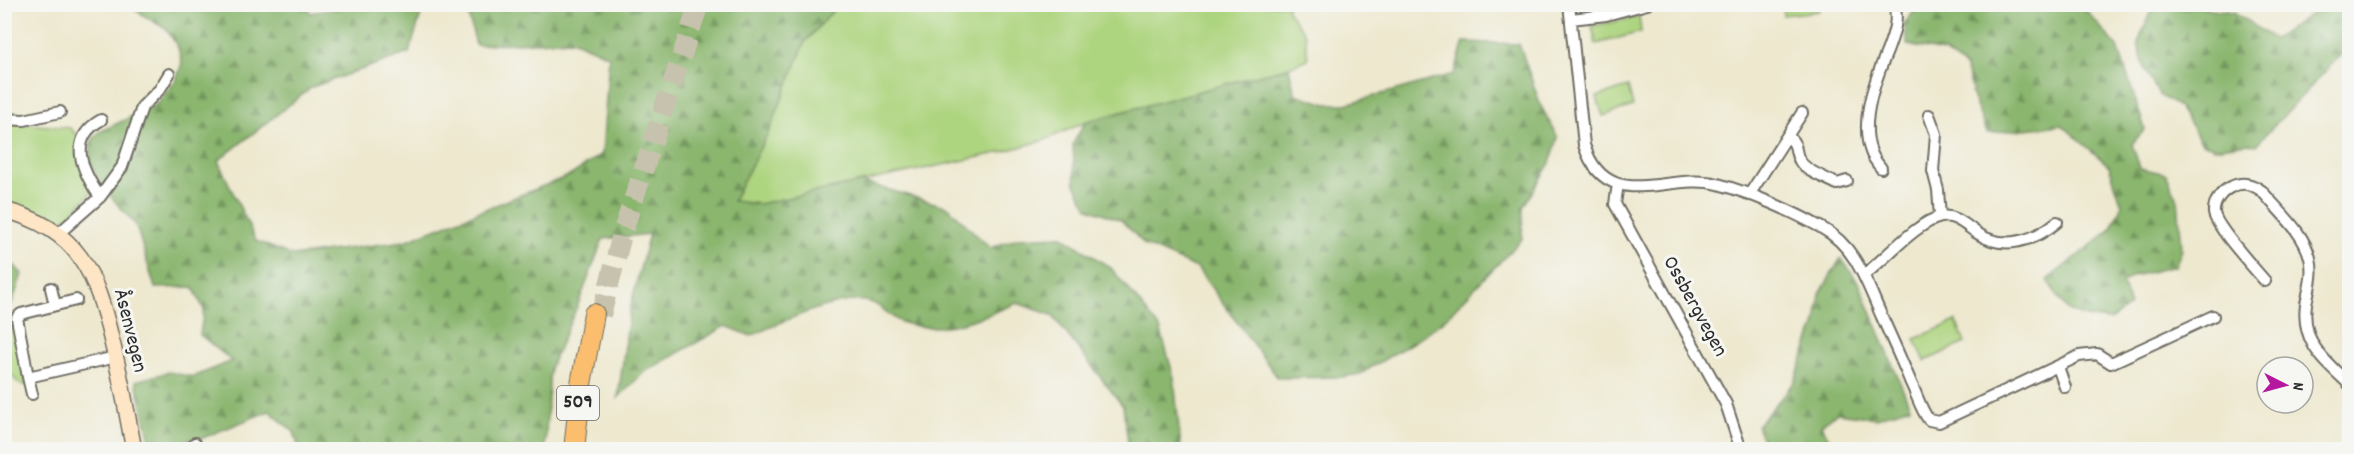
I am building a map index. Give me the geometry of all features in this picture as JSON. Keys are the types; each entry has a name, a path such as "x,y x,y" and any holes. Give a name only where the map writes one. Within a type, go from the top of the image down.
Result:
{"highway":[{"name":"509","path":"574,450 581,384 597,315 584,450"}],"street":[{"path":"1569,4 1584,145 1587,155 1599,172 1618,184 1647,187 1699,181 1716,184 1749,195 1824,228 1845,246 1864,275 1929,420 1939,422 2079,356 2097,354 2111,363 2213,316"},
{"path":"1571,19 1606,15 1647,4"},
{"path":"1881,168 1871,153 1869,144 1870,98 1895,29 1894,4"},
{"path":"58,234 100,197 122,167 135,144 142,107 160,89 169,74"},
{"path":"4,119 24,120 60,112"},
{"path":"1749,195 1802,113"},
{"path":"1929,115 1936,134 1933,171 1938,190 1940,217"},
{"path":"100,197 84,168 80,150 84,134 91,125 101,120"},
{"path":"1788,136 1795,143 1799,161 1806,168 1837,184 1846,180"},
{"path":"2265,281 2220,226 2214,213 2215,203 2222,193 2243,183 2253,184 2262,191 2306,245 2312,267 2311,284 2306,303 2308,334 2315,351 2349,385"},
{"name":"Ossbergvegen","path":"1618,184 1615,204 1726,404 1741,450"},
{"name":"Åsenvegen","path":"4,210 36,221 58,234 75,251 92,275 103,303 116,357 134,450"},
{"path":"1864,275 1922,225 1940,217 1961,220 1980,235 1994,242 2003,243 2023,241 2057,222"},
{"path":"51,288 55,305"},
{"path":"32,394 17,318 21,314 76,300"},
{"path":"28,377 116,357"},
{"path":"2058,367 2066,387"}],"green space":[{"path":"308,4 310,13 354,5 424,5 409,53 312,87 218,161 256,241 293,256 405,241 571,175 602,154 609,56 572,40 476,45 466,5 838,5 805,42 770,129 733,201 759,204 862,182 948,207 990,248 1018,238 1062,236 1111,268 1160,328 1174,378 1181,449 1129,449 1123,406 1052,315 1017,303 975,319 945,326 916,326 901,322 870,302 858,301 843,302 810,311 751,336 726,326 644,372 618,398 630,308 649,234 603,239 550,368 545,449 299,449 294,432 269,411 200,439 151,445 136,381 169,372 193,377 232,361 200,335 204,310 193,287 155,288 136,225 99,183 90,162 91,142 99,132 156,105 176,80 182,63 178,47 166,29 135,10 135,5"},
{"path":"1920,4 2081,5 2118,47 2145,129 2132,144 2140,168 2166,174 2178,200 2182,249 2175,266 2133,276 2122,283 2130,306 2110,320 2090,318 2067,310 2047,280 2110,230 2122,205 2109,166 2062,125 1987,133 1971,93 1973,91 1965,67 1944,52 1908,45 1904,24"},
{"path":"838,5 1288,5 1288,11 1305,34 1308,59 1289,67 1085,122 1045,140 998,153 759,204 732,201 770,129 805,42"},
{"path":"1782,5 1818,5 1819,11 1783,15"},
{"path":"2153,5 2184,5 2234,12 2274,39 2324,5 2349,5 2349,46 2256,145 2247,143 2215,148 2202,143 2179,107 2159,95 2144,68 2138,43"},
{"path":"1639,17 1641,32 1596,44 1592,26"},
{"path":"1464,42 1519,44 1540,104 1558,138 1550,163 1523,207 1522,239 1444,320 1415,341 1360,374 1342,377 1278,378 1197,268 1145,245 1121,220 1088,208 1075,184 1073,144 1085,122 1289,67 1295,94 1327,104 1346,104 1454,74"},
{"path":"1628,87 1633,106 1603,116 1597,97"},
{"path":"4,122 70,128 79,137 91,193 62,222 49,220 5,203"},
{"path":"4,254 22,274 11,306 5,310"},
{"path":"1841,258 1860,285 1910,407 1876,418 1837,413 1821,425 1835,449 1767,449 1757,426 1794,383 1816,323 1820,294"},
{"path":"12,318 27,385 19,384 5,367 5,320"},
{"path":"1956,321 1965,343 1925,361 1915,339"}],"tunnel":[{"path":"601,315 623,231 699,4"}]}
